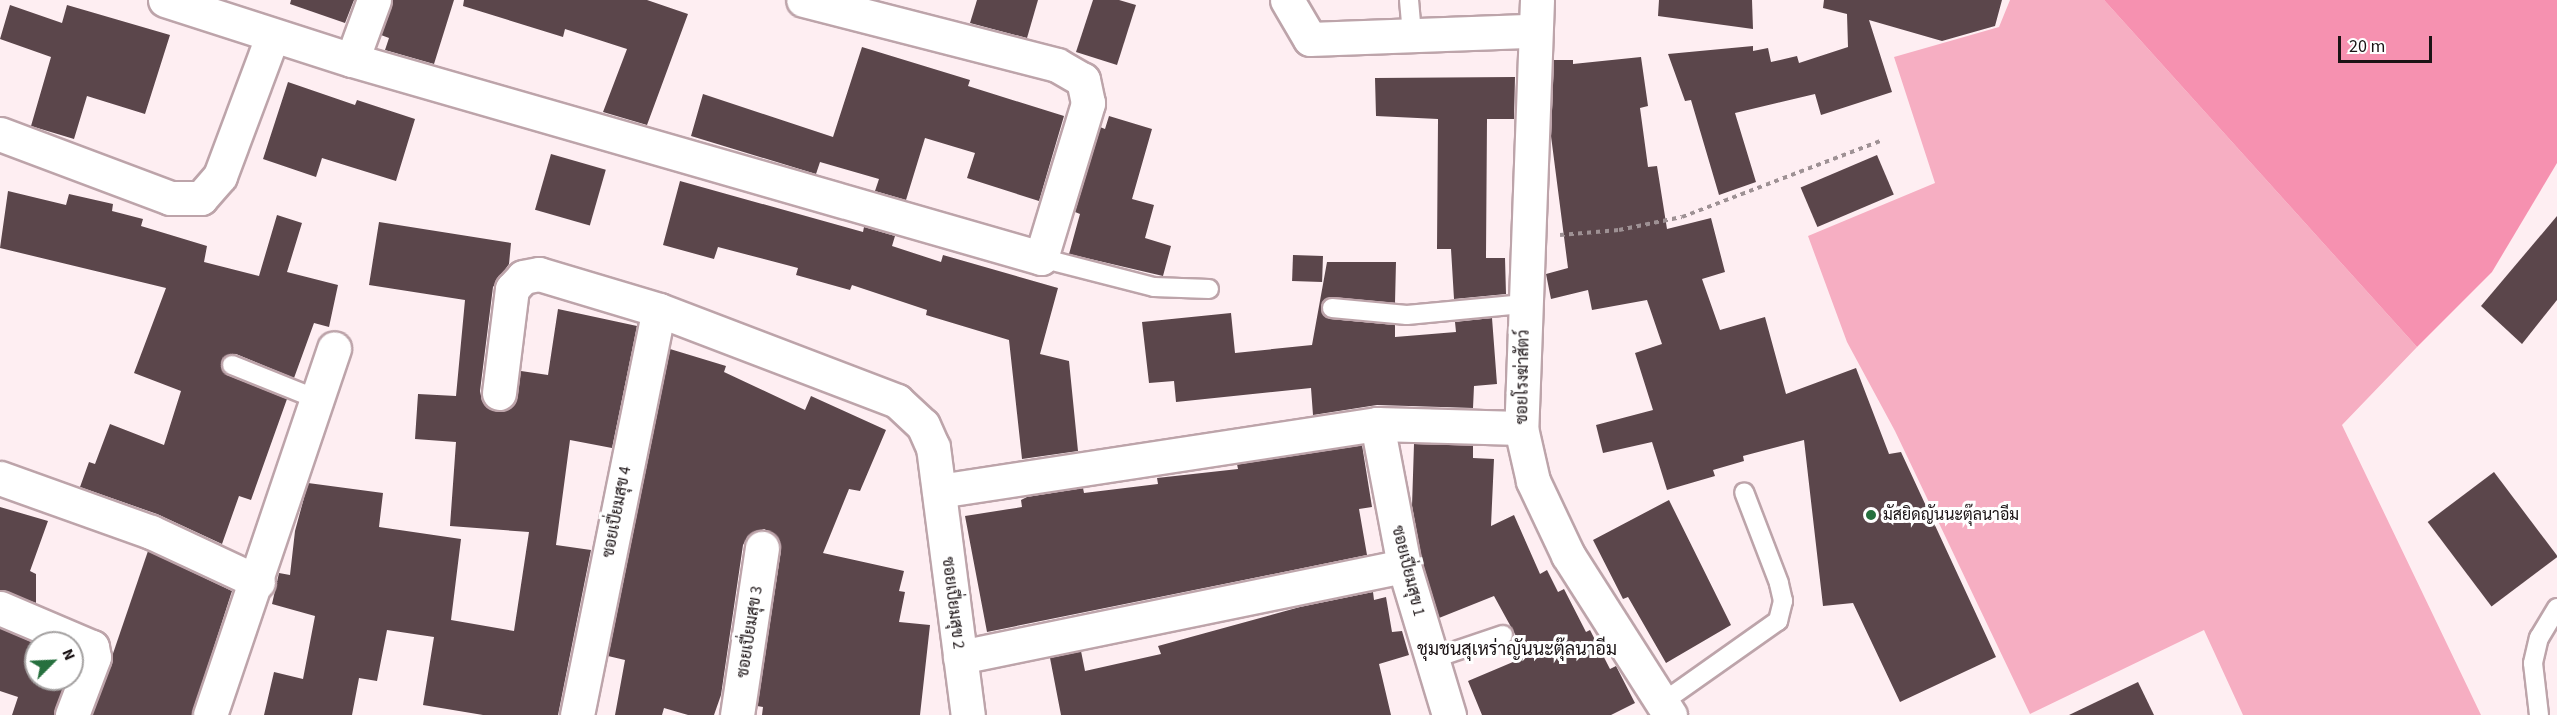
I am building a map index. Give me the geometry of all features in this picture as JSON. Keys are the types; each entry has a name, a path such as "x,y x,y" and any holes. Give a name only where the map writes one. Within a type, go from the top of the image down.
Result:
{"street":[{"path":"165,0 272,37 1041,258 1088,103 1083,80 1058,65 803,0"},
{"path":"352,60 374,0"},
{"path":"1287,0 1310,39 1412,35 1535,15"},
{"name":"ซอยโรงฆ่าสัตว์","path":"1535,15 1521,428 1533,481 1568,555 1666,709"},
{"path":"0,134 170,198 201,198 220,176 272,37"},
{"name":"ซอยเปี่ยมสุข 2","path":"499,393 512,289 523,277 539,274 659,310 897,401 923,425 933,447 968,715"},
{"name":"ซอยเปี่ยมสุข 4","path":"578,715 659,310"},
{"path":"210,715 258,582 334,348"},
{"path":"939,491 1377,424 1521,428"},
{"name":"ซอยเปี่ยมสุข 1","path":"1377,424 1404,566 1449,715"},
{"path":"0,478 151,531 258,582"},
{"name":"ซอยเปี่ยมสุข 3","path":"737,715 762,548"},
{"path":"960,657 1404,566"},
{"path":"0,608 92,647 94,657 72,715"}],"lane":[{"path":"1409,0 1412,35"},
{"path":"1041,258 1154,287 1209,289"},
{"path":"1332,308 1407,315 1524,304"},
{"path":"232,365 318,400"},
{"path":"1666,709 1778,621 1783,601 1779,583 1744,492"},
{"path":"2540,715 2533,663 2539,638 2557,608"},
{"path":"1432,659 1503,635"}],"path":[{"path":"1527,237 1619,230 1682,217 1880,141"}],"shaded area":[{"path":"2010,0 2104,0 2417,347 2342,425 2481,715 2243,715 2204,630 2030,714 1895,431 1847,342 1808,236 1935,183 1894,57 1999,27"},
{"path":"2104,0 2557,0 2557,163 2492,272 2417,347"}],"building":[{"path":"291,0 354,0 345,23 290,4"},
{"path":"392,0 454,0 434,64 385,50 389,38 381,35"},
{"path":"464,0 647,0 688,14 647,125 603,112 627,49 565,29 563,37 463,6"},
{"path":"977,0 1038,0 1027,38 970,23"},
{"path":"1093,0 1119,0 1136,5 1117,65 1076,52"},
{"path":"1659,0 1752,0 1753,29 1658,16"},
{"path":"1824,0 2002,0 1995,26 1942,41 1869,20 1892,92 1821,115 1815,94 1735,113 1756,182 1719,195 1691,100 1685,101 1668,54 1753,46 1753,51 1768,48 1771,62 1797,56 1799,63 1848,47 1847,14 1823,8"},
{"path":"10,5 62,23 67,5 170,35 145,114 87,96 74,139 31,126 51,57 0,39"},
{"path":"862,47 970,80 968,86 1064,116 1039,201 967,178 975,153 925,138 906,200 875,191 879,179 820,162 816,174 691,136 703,94 833,137"},
{"path":"1641,57 1648,106 1640,108 1648,167 1657,166 1667,229 1711,218 1725,272 1702,279 1720,330 1765,317 1786,394 1856,368 1889,454 1901,452 1996,657 1900,702 1853,603 1823,606 1804,440 1743,456 1744,461 1713,470 1715,476 1667,490 1652,442 1603,453 1596,425 1653,410 1635,353 1662,344 1647,300 1592,310 1588,290 1551,299 1546,274 1568,268 1551,136 1554,60 1573,60 1573,64"},
{"path":"1515,77 1514,119 1487,119 1486,258 1505,258 1506,294 1454,299 1451,249 1437,249 1438,119 1376,116 1375,78"},
{"path":"288,82 355,105 357,100 415,119 396,181 322,158 316,177 263,159"},
{"path":"1109,116 1152,129 1132,199 1154,205 1145,238 1171,246 1163,276 1069,254 1080,214 1075,212 1100,127 1105,129"},
{"path":"551,154 606,170 590,225 535,210"},
{"path":"1877,155 1894,195 1817,227 1801,187"},
{"path":"680,181 863,232 864,227 895,236 892,246 941,262 943,255 1058,288 1040,354 1069,361 1078,451 1022,459 1009,340 926,315 927,310 852,285 850,290 796,275 798,268 718,247 714,259 663,245"},
{"path":"8,191 66,205 69,194 113,204 112,211 143,219 141,226 207,246 204,262 259,276 277,215 302,223 287,272 338,285 329,327 314,323 294,378 236,354 222,360 221,367 227,375 287,399 251,500 239,496 222,544 157,514 80,487 89,462 95,464 110,424 164,445 181,391 134,373 166,288 0,248"},
{"path":"2557,216 2557,300 2522,344 2481,306"},
{"path":"379,222 511,243 509,264 493,287 480,391 482,401 496,411 514,404 521,371 548,375 558,309 637,326 612,448 570,440 556,545 591,550 558,715 483,715 423,705 434,637 387,630 377,681 359,678 352,715 264,715 274,672 303,679 315,616 272,604 279,573 290,575 295,531 308,483 383,493 379,527 461,539 451,620 514,631 529,532 450,526 456,442 415,439 418,394 456,396 465,300 369,285"},
{"path":"1293,255 1323,256 1322,282 1292,281"},
{"path":"1327,262 1396,262 1395,303 1328,298 1321,308 1330,319 1395,325 1395,337 1456,332 1455,322 1492,318 1497,384 1474,386 1473,408 1377,405 1313,415 1311,388 1176,402 1174,381 1149,383 1142,322 1231,313 1235,353 1312,345"},
{"path":"670,349 726,366 724,372 805,410 811,396 886,430 860,491 849,489 823,553 904,571 899,591 905,592 899,622 930,625 920,715 762,715 763,707 757,706 781,550 774,534 764,529 748,536 743,545 721,695 714,715 688,715 664,708 662,715 615,715 625,660 608,656"},
{"path":"1414,444 1473,445 1473,458 1494,459 1491,526 1514,515 1540,574 1547,570 1558,592 1564,589 1586,632 1590,630 1610,669 1616,666 1635,703 1611,715 1482,715 1468,681 1527,656 1494,596 1439,618 1422,562 1412,506"},
{"path":"1362,445 1372,507 1359,509 1367,555 987,632 965,516 1022,507 1021,500 1027,497 1083,488 1084,493 1158,484 1157,478 1238,469 1237,464"},
{"path":"2494,472 2557,557 2492,607 2428,522"},
{"path":"1669,500 1731,625 1666,663 1628,597 1623,599 1593,540"},
{"path":"0,507 48,521 30,571 36,574 36,603 0,590"},
{"path":"148,551 232,591 192,715 92,715"},
{"path":"1373,592 1374,600 1386,597 1392,632 1402,631 1409,655 1379,664 1391,715 1061,715 1050,658 1081,651 1085,671 1161,654 1158,646 1300,607"},
{"path":"0,628 24,639 24,691 62,691 54,715 12,715 18,697 0,691"},
{"path":"2138,682 2154,715 2069,715"}],"place":[{"name":"มัสยิดญันนะตุ๊ลนาอีม","path":"1871,515"}],"district":[{"name":"ชุมชนสุเหร่าญันนะตุ๊ลนาอีม","path":"1517,650"}]}
